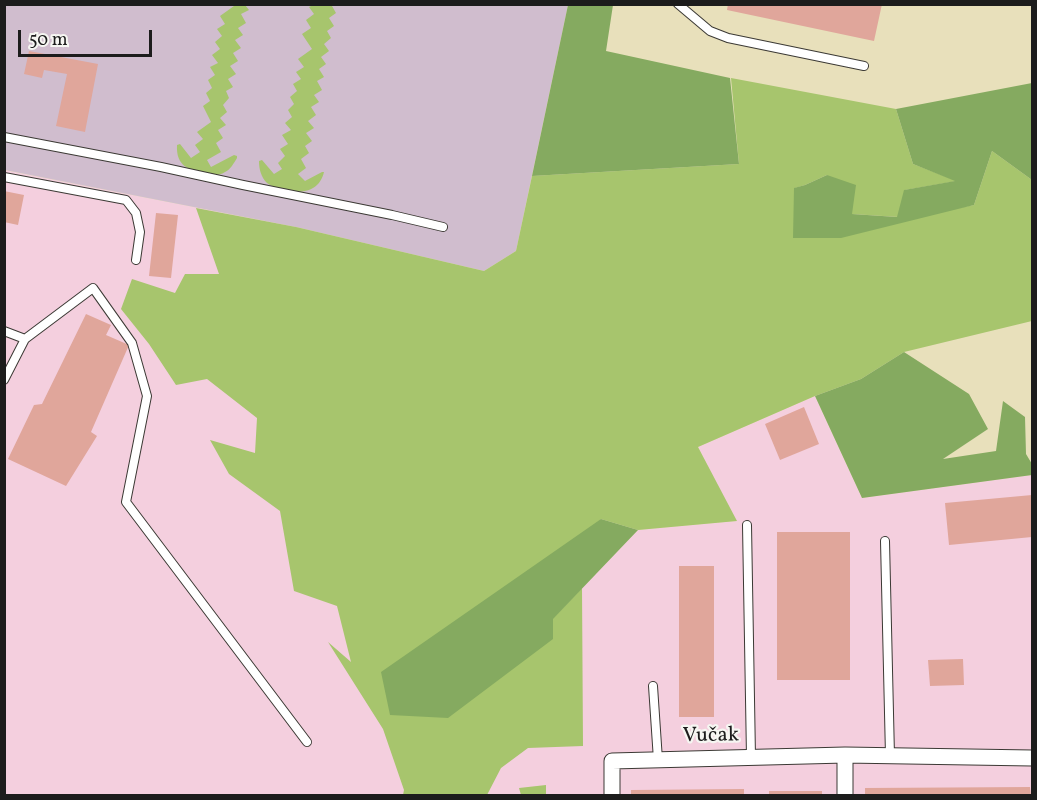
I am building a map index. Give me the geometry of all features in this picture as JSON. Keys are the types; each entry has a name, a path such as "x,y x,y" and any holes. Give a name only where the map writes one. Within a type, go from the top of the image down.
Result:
{"street":[{"name":"Vučak","path":"612,795 612,761 845,755 1032,758"},
{"path":"845,755 845,795"}],"lane":[{"path":"678,4 710,31 728,39 864,66"},
{"path":"4,137 161,166 442,227"},
{"path":"4,177 126,200 136,213 141,232 136,260"},
{"path":"4,380 25,339 93,288 132,343 147,396 126,502 307,742"},
{"path":"4,331 25,339"},
{"path":"747,525 751,758"},
{"path":"885,541 890,756"},
{"path":"653,686 658,759"}],"shaded area":[{"path":"4,5 568,5 516,251 484,271 296,227 5,170"},
{"path":"4,170 296,227 552,619 638,530 736,521 698,447 815,396 862,498 1032,475 1032,795 5,795"}],"green space":[{"path":"233,5 245,5 249,10 241,14 246,23 238,28 243,35 235,40 241,48 233,53 238,61 230,66 236,74 228,79 233,87 226,91 229,98 223,105 227,112 220,118 226,125 218,130 223,138 216,143 221,152 207,160 211,167 234,155 237,158 227,171 212,175 184,166 177,152 177,145 180,144 191,158 200,152 195,145 203,139 197,132 211,122 203,106 210,101 206,93 212,88 208,80 215,75 210,67 218,63 212,55 220,49 215,42 222,36 217,29 225,24 220,16"},
{"path":"333,5 336,13 329,18 334,26 327,31 331,38 324,44 329,51 321,57 326,64 319,69 324,77 317,81 322,90 314,95 319,102 311,107 316,115 308,121 314,128 306,133 312,141 305,146 309,153 301,159 306,168 298,174 305,181 324,172 317,185 306,191 293,192 267,183 261,173 259,161 262,160 274,174 282,169 278,163 285,156 280,149 288,144 282,135 291,130 285,123 292,117 288,110 294,104 290,97 297,91 293,84 301,79 296,72 304,67 298,59 312,49 302,34 311,28 306,20 314,14 309,7"},
{"path":"568,5 613,5 606,51 730,78 739,164 532,176"},
{"path":"731,78 896,109 913,164 957,181 905,190 898,217 852,214 827,175 795,188 794,238 974,205 992,151 1032,180 1032,321 904,352 861,379 815,396 698,447 737,521 638,530 601,519 552,619 582,588 583,746 528,748 501,768 487,795 403,795 404,790 383,729 328,642 351,662 337,606 294,591 280,511 229,474 210,440 255,453 257,418 207,379 176,385 149,344 121,309 132,279 175,293 185,274 219,274 196,208 296,227 484,271 516,251 532,176 739,164"},
{"path":"1032,83 1032,180 992,151 974,205 841,238 793,238 794,188 827,175 856,185 852,214 897,217 904,190 955,181 913,164 896,109"},
{"path":"904,352 969,394 988,429 943,459 996,451 1003,401 1025,417 1026,454 1032,464 1032,475 862,498 815,396 861,379"},
{"path":"601,519 638,530 553,619 553,639 448,718 390,715 381,672"},
{"path":"546,785 546,795 521,795 519,788"}],"building":[{"path":"728,4 882,4 874,41 727,10"},
{"path":"29,51 98,64 85,132 56,126 67,74 44,70 42,78 24,74"},
{"path":"4,191 24,195 18,225 4,222"},
{"path":"156,213 178,215 171,278 149,276"},
{"path":"86,314 111,325 106,335 129,345 91,432 97,436 66,486 8,459 34,405 42,404"},
{"path":"804,407 819,444 780,460 765,424"},
{"path":"1032,495 1032,537 949,545 945,503"},
{"path":"777,532 850,532 850,680 777,680"},
{"path":"679,566 714,566 714,717 679,717"},
{"path":"963,659 964,685 930,686 928,660"},
{"path":"1030,787 1031,796 865,796 865,788"},
{"path":"744,789 744,796 631,796 631,790"},
{"path":"769,791 822,791 822,796 769,796"}]}
